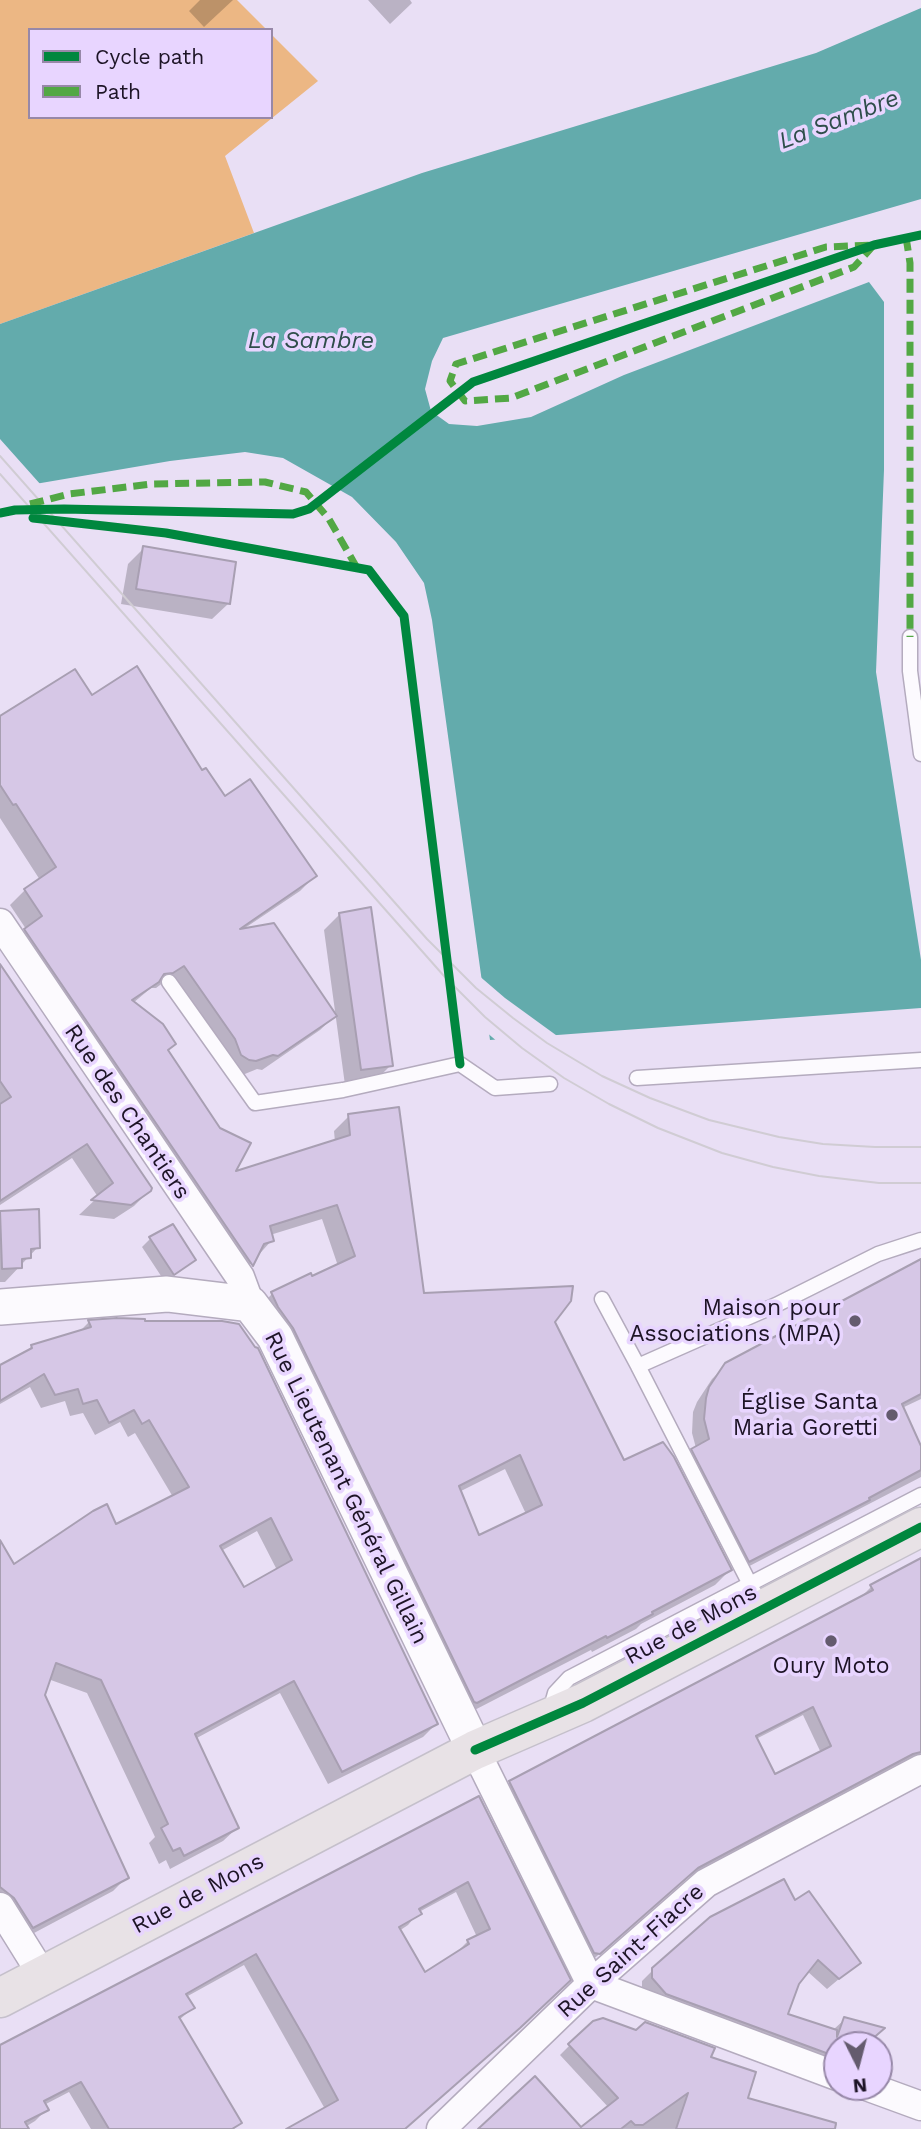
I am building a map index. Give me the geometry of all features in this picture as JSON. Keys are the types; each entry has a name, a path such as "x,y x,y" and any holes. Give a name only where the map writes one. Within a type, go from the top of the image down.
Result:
{"main road":[{"name":"Rue de Mons","path":"0,1998 475,1749 583,1703 756,1597 921,1527"}],"street":[{"name":"Rue des Chantiers","path":"0,923 240,1277 250,1304"},
{"path":"0,1307 167,1294 250,1304"},
{"name":"Rue Lieutenant Général Gillain","path":"250,1304 275,1337 475,1749"},
{"path":"475,1749 592,1984 823,2071"},
{"name":"Rue Saint-Fiacre","path":"441,2129 470,2119 592,1984 706,1883 921,1769"},
{"path":"0,1907 43,1976"},
{"path":"893,2096 921,2106"}],"lane":[{"path":"910,637 916,670 921,754"},
{"path":"169,982 255,1103 344,1090 460,1064 495,1087 550,1084"},
{"path":"637,1078 921,1060"},
{"path":"638,1366 776,1306 878,1254 921,1240"},
{"path":"602,1299 756,1597 921,1495"}],"shaded area":[{"path":"0,0 237,0 265,28 28,28 28,119 271,119 225,156 254,233 0,324"},
{"path":"273,36 318,81 273,117"}],"water":[{"name":"La Sambre","path":"921,8 921,199 443,338 432,361 425,389 431,411 449,424 477,426 531,417 624,375 869,282 884,302 884,470 876,672 921,960 921,1008 490,1040 432,620 424,583 396,542 352,497 283,458 245,452 170,461 0,490 0,324 422,173 816,53"}],"pier":[{"path":"0,439 41,485 2,493"},
{"path":"477,974 560,1038 499,1043 485,1031"}],"building":[{"path":"143,546 236,562 230,604 136,589"},
{"path":"137,666 202,770 206,768 225,796 250,779 317,876 240,929 274,923 337,1016 278,1056 256,1061 241,1055 235,1039 184,966 173,973 164,974 159,982 132,1000 163,1024 176,1044 168,1050 220,1128 251,1143 236,1171 350,1135 348,1114 399,1107 424,1293 573,1286 571,1301 555,1322 624,1460 663,1442 674,1457 732,1570 607,1638 606,1636 477,1703 474,1702 293,1328 271,1292 355,1256 337,1205 270,1226 274,1241 264,1244 253,1266 24,929 42,916 24,889 56,867 16,804 13,805 0,785 0,716 75,669 92,695","holes":["520,1455 542,1505 479,1535 459,1486"]},
{"path":"371,907 393,1066 361,1070 339,913"},
{"path":"0,964 152,1188 131,1205 91,1200 113,1183 87,1144 0,1201 0,1104 11,1097 0,1081"},
{"path":"39,1209 40,1248 31,1249 31,1258 22,1259 22,1268 2,1269 0,1211"},
{"path":"173,1224 196,1260 174,1275 149,1237"},
{"path":"921,1259 921,1394 902,1404 921,1446 921,1470 869,1498 870,1500 749,1562 691,1449 709,1439 704,1419 709,1387 725,1363"},
{"path":"117,1318 145,1321 222,1321 239,1324 258,1348 438,1724 342,1772 294,1681 195,1734 239,1828 184,1856 180,1848 173,1851 161,1828 168,1824 101,1680 56,1663 45,1695 129,1878 33,1928 14,1898 0,1887 0,1540 14,1564 107,1504 116,1524 189,1487 149,1420 142,1424 134,1410 109,1423 97,1400 83,1404 78,1389 55,1395 44,1374 0,1401 0,1365 32,1348 31,1345 91,1327 88,1320","holes":["271,1518 292,1560 244,1587 220,1546"]},
{"path":"921,1558 921,1752 698,1868 600,1954 594,1953 509,1781 873,1590 870,1585","holes":["813,1707 831,1746 775,1774 756,1736"]},
{"path":"479,1796 571,1980 405,2129 286,2129 338,2100 256,1954 186,1994 195,2008 179,2017 242,2123 232,2129 109,2129 81,2082 44,2101 49,2110 25,2122 29,2129 0,2129 0,2045","holes":["468,1882 490,1929 467,1940 469,1944 425,1972 399,1927 422,1914 419,1909"]},
{"path":"784,1879 795,1900 809,1891 861,1963 839,1979 818,1960 799,1984 788,2014 837,2030 823,2031 823,2052 666,1994 652,1978 652,1968 710,1917"},
{"path":"844,2017 885,2028 882,2031 839,2031"},
{"path":"603,2018 636,2030 645,2022 715,2048 711,2057 756,2072 748,2098 836,2123 835,2129 676,2129 688,2093 643,2125 635,2125 631,2121 621,2129 478,2129 535,2076 581,2127 618,2098 568,2044 593,2021"}],"tram line":[{"path":"0,456 427,939 476,988 513,1018 547,1043 602,1076 709,1120 779,1137 823,1144 921,1147"},
{"path":"0,474 444,976 485,1017 522,1048 564,1078 609,1104 658,1128 722,1153 819,1176 879,1183 921,1183"}],"marked path":[{"path":"906,237 910,263 910,637"},
{"path":"874,245 854,267 511,398 465,401 450,381 456,364 826,247 874,245"},
{"path":"30,504 69,494 152,484 265,482 306,492 329,519 357,568"}],"cycle path":[{"path":"0,513 64,509 293,514 309,509 473,382 874,245 921,235"},
{"path":"33,518 166,533 369,570 404,616 460,1064"},
{"path":"475,1750 583,1703 921,1527"}],"place":[{"name":"Maison pour Associations (MPA)","path":"855,1321"},
{"name":"Église Santa Maria Goretti","path":"892,1415"},
{"name":"Oury Moto","path":"831,1641"}]}
